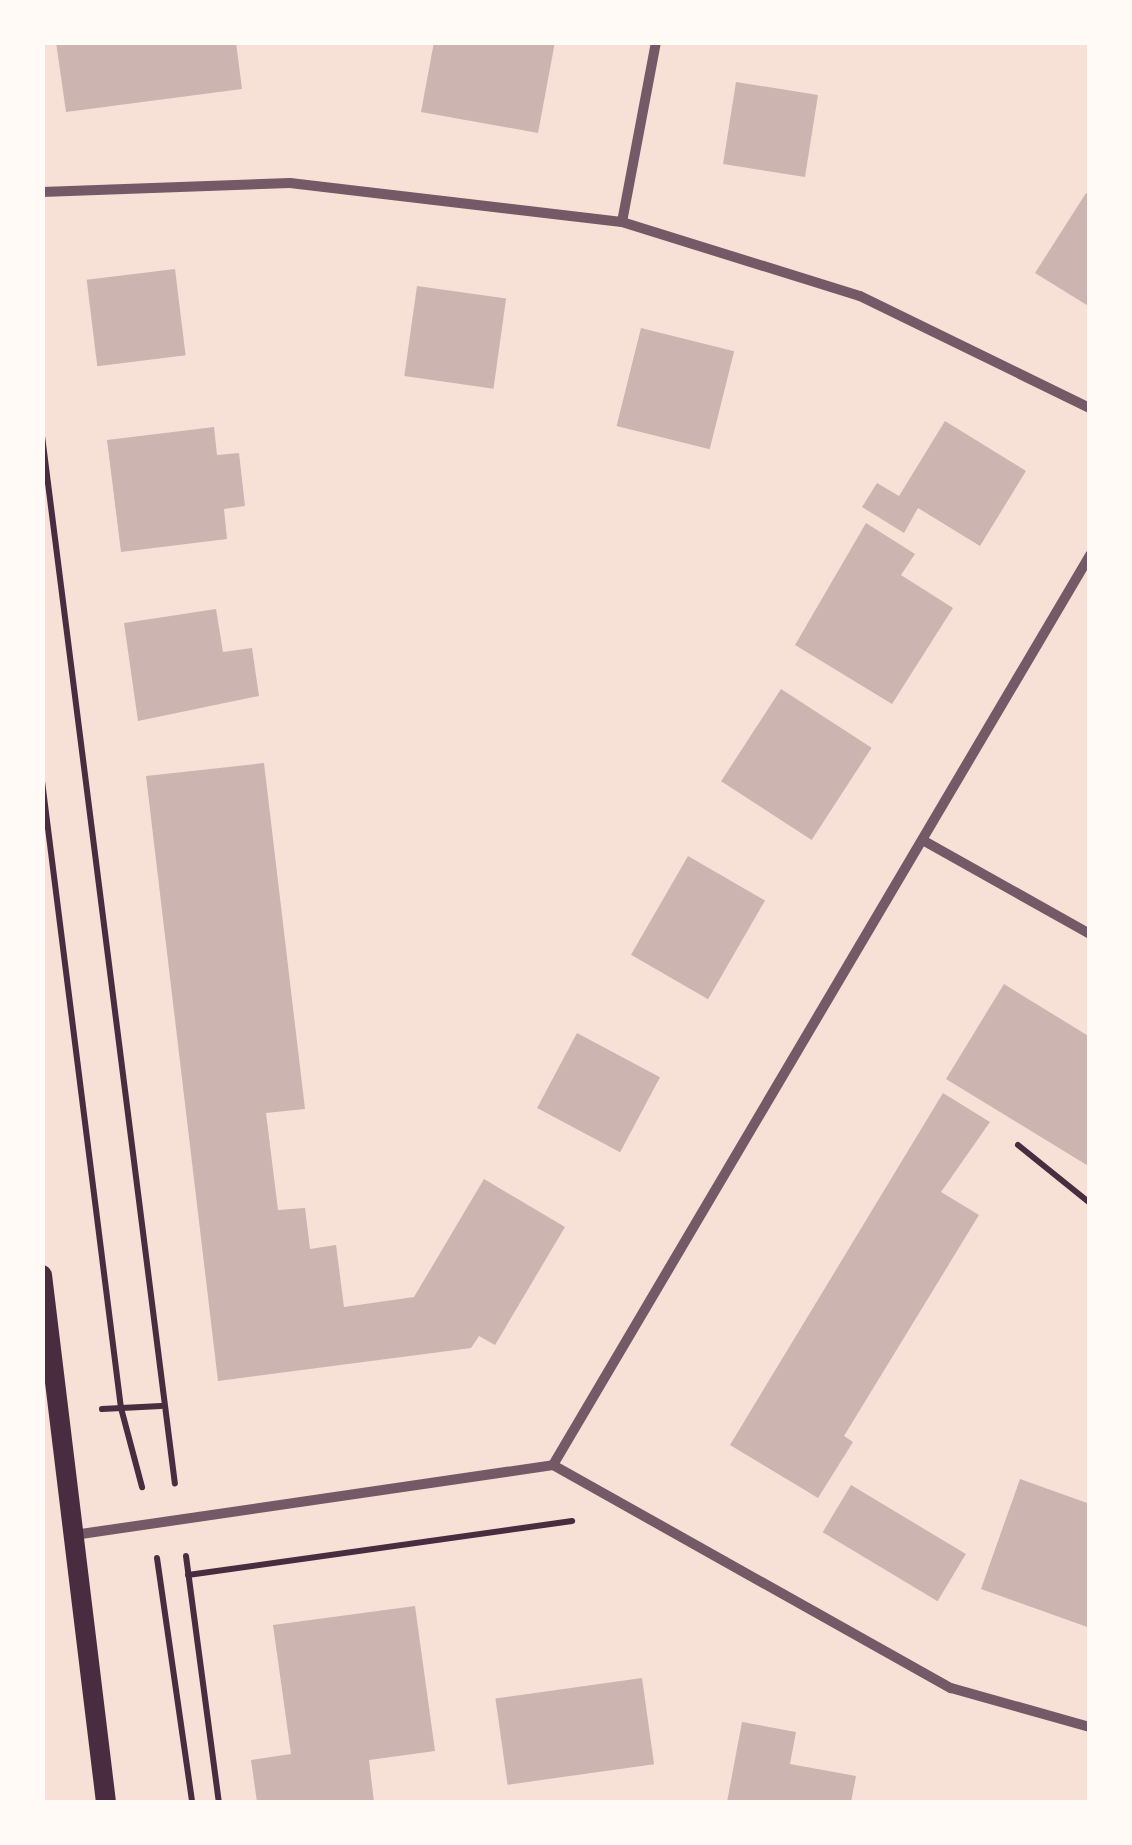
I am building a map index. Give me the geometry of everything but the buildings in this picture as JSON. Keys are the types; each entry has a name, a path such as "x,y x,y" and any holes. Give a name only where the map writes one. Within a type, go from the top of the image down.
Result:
{"main road":[{"path":"42,1275 106,1802"}],"street":[{"path":"622,222 656,42"},
{"path":"42,192 290,183 622,222 860,296 1090,408"},
{"path":"552,1466 926,842 1090,555"},
{"path":"926,842 1090,934"},
{"path":"74,1535 552,1466 610,1494 951,1688 1090,1727"}],"path":[{"path":"42,436 161,1406 181,1519 218,1802"},
{"path":"42,782 121,1408 152,1524 192,1802"},
{"path":"1018,1145 1090,1203"},
{"path":"121,1408 161,1406"},
{"path":"188,1575 561,1529 610,1494"}]}
